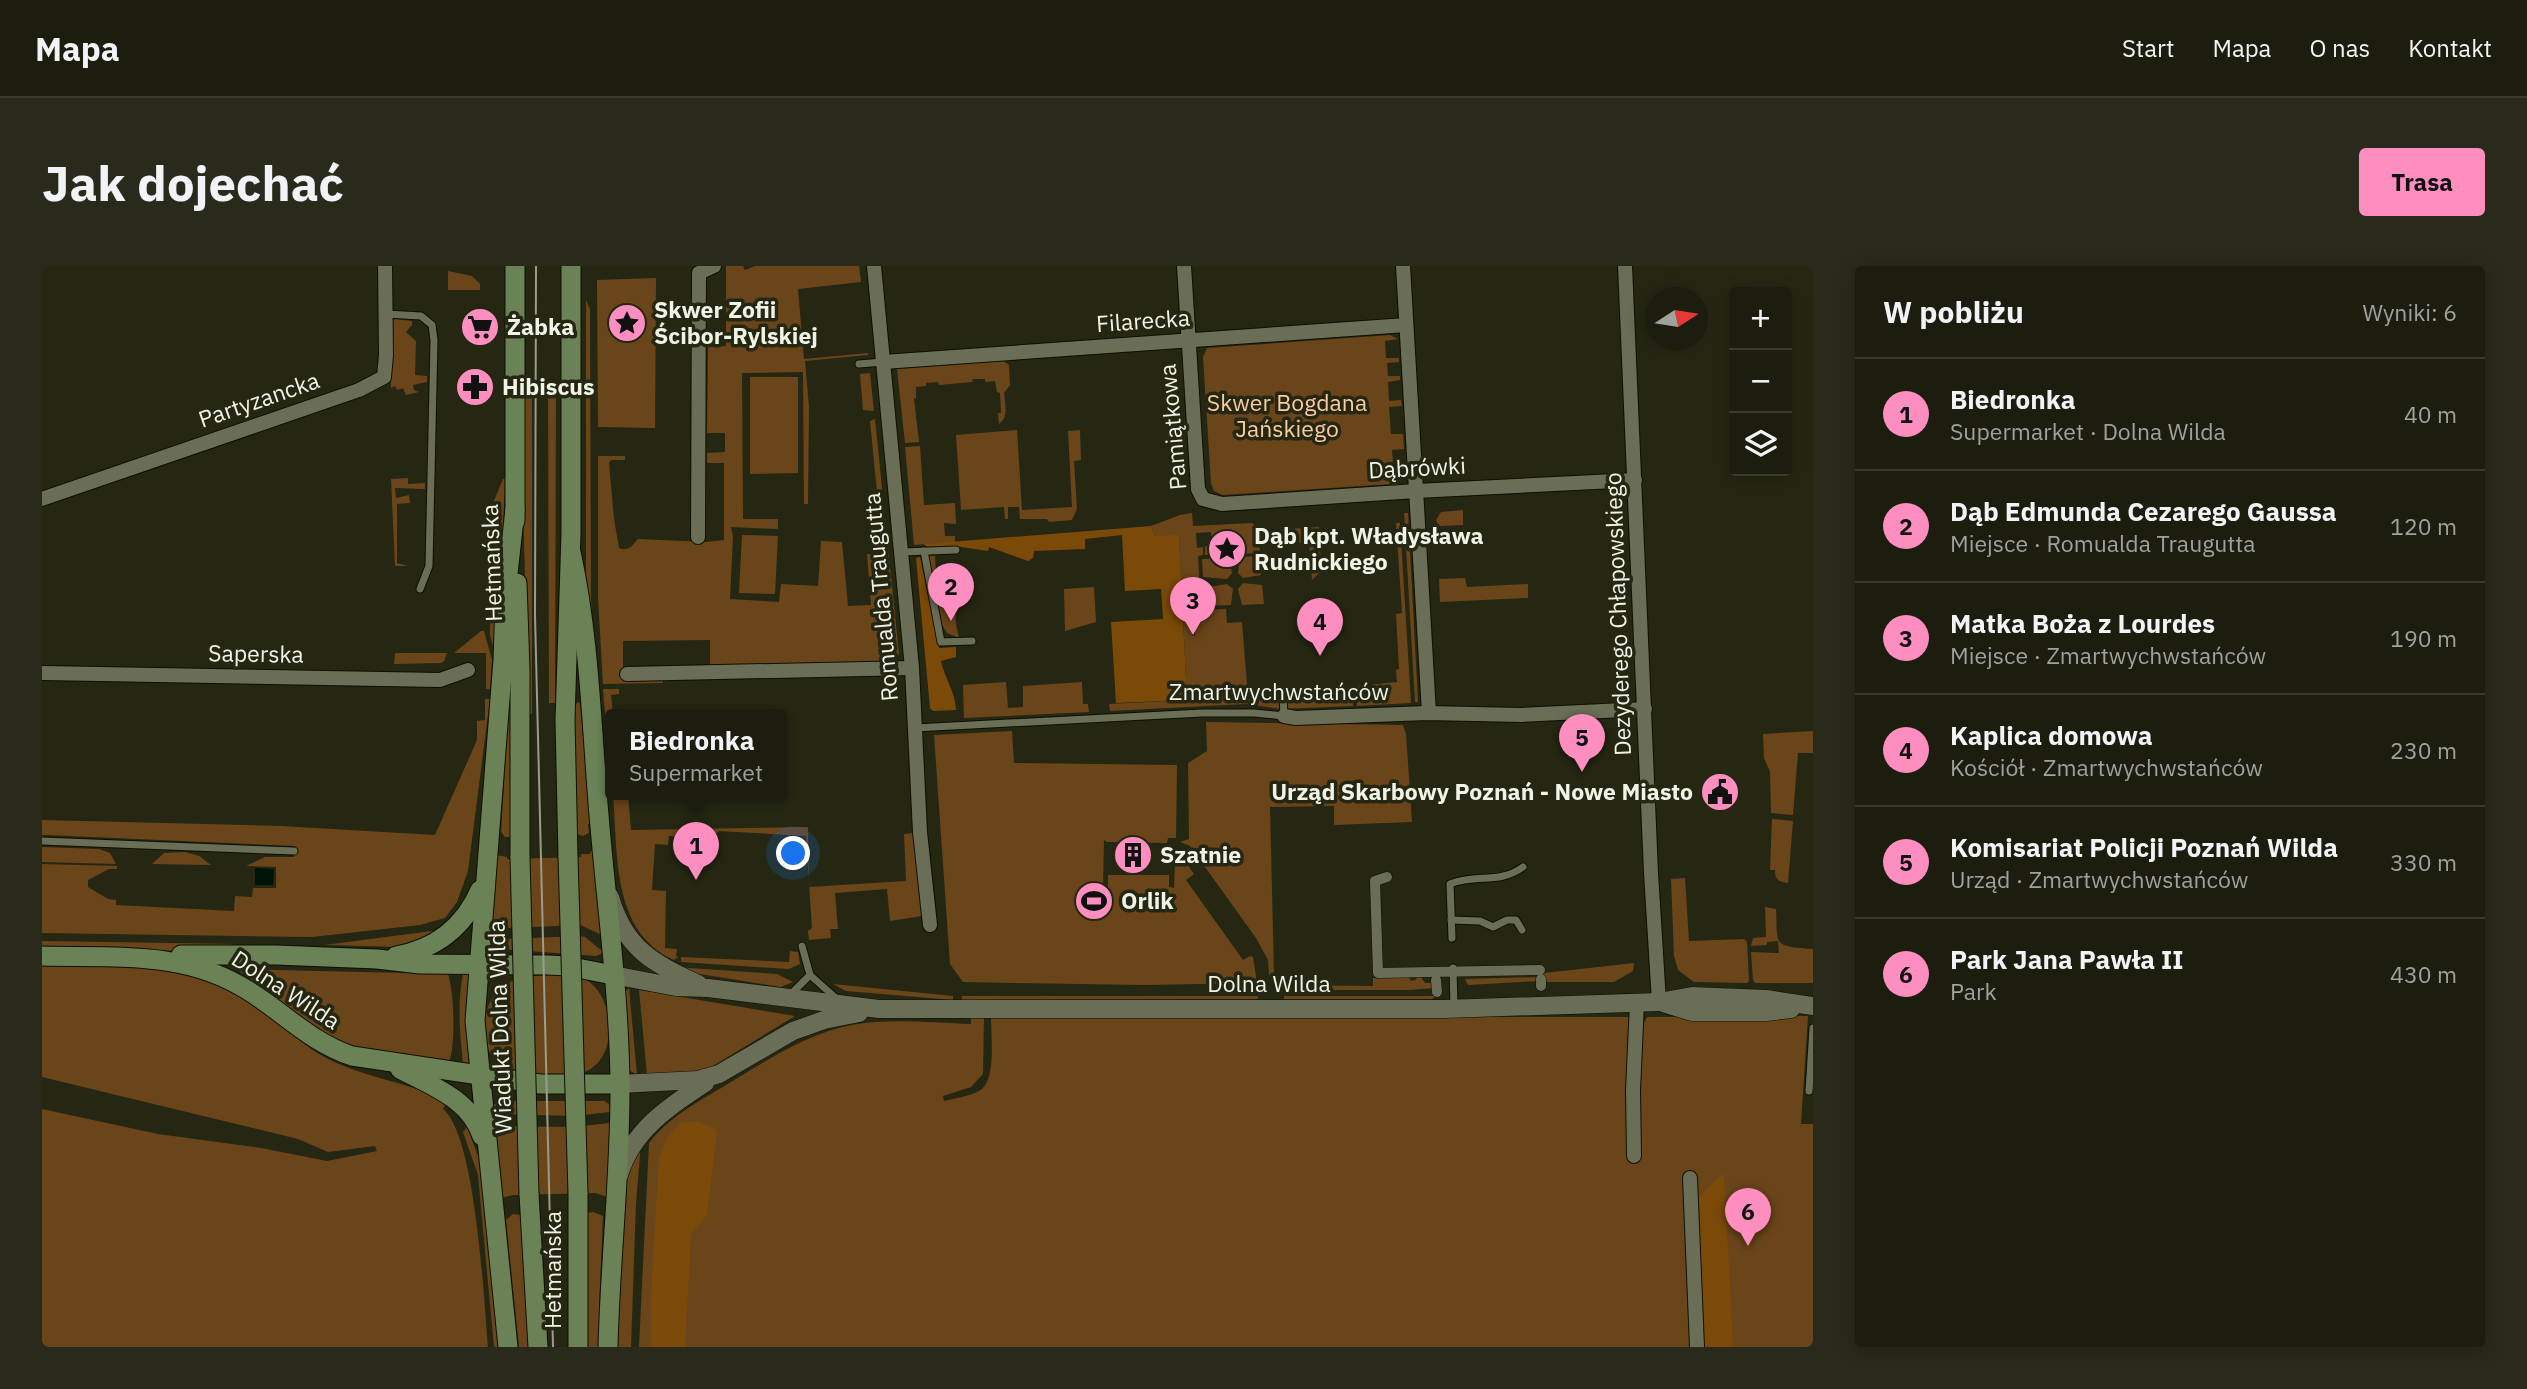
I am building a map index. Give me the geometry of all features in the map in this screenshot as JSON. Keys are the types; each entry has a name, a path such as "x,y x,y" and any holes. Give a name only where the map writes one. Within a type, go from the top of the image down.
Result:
{"main road":[{"name":"Hetmańska","path":"515,266 520,858"},
{"path":"570,266 570,552 579,593 592,704 620,1084 608,1347"},
{"path":"508,1347 475,1028 505,603 515,509"},
{"name":"Hetmańska","path":"570,552 565,696 578,1193 578,1347"},
{"name":"Wiadukt Dolna Wilda","path":"520,858 529,1194"},
{"path":"377,959 415,952 445,937 466,915 485,879"},
{"name":"Dolna Wilda","path":"42,957 149,959 221,954 377,959 420,964 567,966 613,975"},
{"name":"Dolna Wilda","path":"149,959 206,969 249,990 327,1047 352,1056 540,1084 620,1084"},
{"path":"387,1062 464,1106 480,1130 489,1160"},
{"name":"Hetmańska","path":"529,1194 538,1347"}],"street":[{"name":"Partyzancka","path":"42,499 359,390 384,377 385,266"},
{"path":"571,293 583,266"},
{"path":"698,537 699,273 714,266"},
{"name":"Romualda Traugutta","path":"874,266 912,668 920,832 930,925"},
{"name":"Pamiątkowa","path":"1184,266 1198,489 1203,499"},
{"path":"1403,266 1429,713"},
{"name":"Dezyderego Chłapowskiego","path":"1625,266 1659,1002"},
{"name":"Filarecka","path":"883,362 1406,325"},
{"name":"Dąbrówki","path":"1203,499 1223,504 1635,480"},
{"path":"627,674 912,668"},
{"name":"Saperska","path":"42,673 440,680 468,670"},
{"name":"Zmartwychwstańców","path":"1284,716 1296,718 1429,713 1521,715 1645,709"},
{"path":"1387,877 1375,881 1378,973 1541,979"},
{"path":"605,880 617,916 637,948 661,967 708,988"},
{"name":"Dolna Wilda","path":"613,975 676,987 708,988 879,1009 1454,1008 1659,1002 1700,996 1766,999 1813,1007"},
{"path":"1436,981 1437,992"},
{"path":"1634,1156 1633,1090 1637,1003"},
{"name":"Dolna Wilda","path":"620,1084 690,1082 719,1074 793,1031 824,1020 879,1009"},
{"path":"616,1189 627,1155 649,1124 669,1106 719,1074"},
{"path":"1690,1178 1697,1347"}],"lane":[{"path":"386,314 421,316 432,325 433,332 429,566 420,589"},
{"path":"859,364 883,362"},
{"path":"901,552 956,550"},
{"path":"924,551 941,642 972,641"},
{"path":"1283,695 1284,716"},
{"name":"Zmartwychwstańców","path":"915,728 1202,713 1284,716"},
{"path":"42,841 294,851"},
{"path":"1452,938 1450,884 1463,879 1501,878 1523,867"},
{"path":"1451,920 1480,921 1493,927 1512,918 1522,930"},
{"path":"802,946 810,975 844,1005"},
{"path":"1453,968 1454,1008"},
{"path":"786,999 810,975"},
{"path":"1809,1091 1813,1028"}],"green space":[{"path":"726,266 743,266 745,270 755,266 859,266 861,282 798,289 804,359 868,353 805,361 809,407 808,504 804,504 803,372 742,373 743,519 778,519 778,529 731,527 733,537 730,599 779,602 781,584 818,586 821,541 842,542 848,606 871,605 867,554 886,554 883,553 870,421 875,419 899,654 895,657 895,662 710,666 710,640 623,641 623,680 663,679 663,683 603,684 598,598 598,456 625,456 625,460 611,460 609,463 619,548 628,548 638,539 706,542 724,540 724,463 707,463 707,453 725,452 725,433 707,433 708,347 726,346"},
{"path":"448,271 472,276 480,284 480,290 448,290"},
{"path":"656,278 655,428 598,427 597,280"},
{"path":"586,300 590,309 591,598 594,653 586,582"},
{"path":"395,319 412,321 406,332 416,341 415,375 427,376 427,382 413,385 414,390 419,392 406,395 403,388 391,388 390,322"},
{"name":"Skwer Bogdana Jańskiego","path":"1390,335 1398,339 1385,341 1386,358 1399,358 1399,362 1387,363 1388,376 1400,376 1400,380 1388,382 1389,401 1401,400 1402,406 1389,407 1391,434 1403,434 1404,449 1392,450 1393,465 1405,464 1401,480 1391,484 1223,495 1214,491 1211,483 1203,357 1207,348"},
{"path":"1002,360 1009,365 1010,385 1004,393 1005,414 999,424 1000,393 997,392 995,381 973,379 972,382 939,385 938,382 926,383 926,386 916,387 914,399 919,442 905,443 897,369"},
{"path":"870,373 874,411 863,410 860,374"},
{"path":"750,377 798,377 798,473 750,474"},
{"path":"532,388 532,714 529,714 522,473 523,389"},
{"path":"548,388 556,388 555,703 549,703"},
{"path":"1017,430 1022,510 1072,507 1068,431 1080,430 1081,460 1074,461 1077,509 1072,520 1049,522 1047,519 1020,519 1019,507 1008,507 1008,519 1005,519 1004,507 961,510 956,435"},
{"path":"920,446 924,505 955,503 956,524 944,523 945,536 955,536 955,542 914,545 905,447"},
{"path":"408,478 408,484 425,483 425,489 395,488 396,498 409,495 410,503 397,504 397,563 408,566 395,566 391,479"},
{"path":"503,479 497,661 490,635 493,503"},
{"path":"1463,510 1463,525 1439,526 1436,520 1441,512"},
{"path":"1192,513 1193,526 1252,523 1258,527 1260,553 1205,555 1205,546 1212,547 1211,532 1196,533 1197,548 1203,547 1203,555 1198,556 1201,607 1190,608 1192,636 1195,635 1195,614 1198,610 1226,609 1227,623 1242,622 1248,697 1298,694 1298,691 1353,686 1353,706 1280,709 1246,704 1110,711 1109,704 1187,700 1179,536 1155,536 1151,526"},
{"path":"1404,513 1408,513 1418,702 1415,702"},
{"path":"1396,523 1400,523 1411,703 1357,706 1357,686 1397,682 1396,670 1399,669 1396,614 1402,613"},
{"path":"1319,527 1321,571 1312,580 1309,542 1275,544 1273,530"},
{"path":"742,535 778,536 775,594 739,593"},
{"path":"928,556 935,556 936,574 958,573 954,584 959,638 947,633 942,625"},
{"path":"1260,556 1261,575 1243,578 1238,573 1240,557"},
{"path":"1229,558 1232,573 1227,579 1203,577 1202,559"},
{"path":"1465,578 1467,587 1528,584 1528,598 1440,602 1439,579"},
{"path":"1243,583 1262,585 1264,604 1242,605 1238,589"},
{"path":"1227,584 1233,589 1231,605 1204,604 1203,588"},
{"path":"1094,587 1096,622 1065,631 1064,589"},
{"path":"484,631 492,660 490,689 486,689 486,653 454,653"},
{"path":"395,653 447,653 441,663 394,664"},
{"path":"1006,682 1008,708 1023,707 1023,686 1082,682 1083,704 1088,704 1089,712 964,718 963,685"},
{"path":"603,689 619,689 619,694 611,695 612,709 605,709 605,712"},
{"path":"485,699 490,699 468,871 457,902 445,918 420,925 312,937 42,933 42,864 117,866 117,869 109,869 88,880 88,887 108,899 116,900 116,905 234,911 235,896 252,897 253,888 276,888 276,867 246,866 265,857 294,857 295,846 42,835 42,820 281,826 435,835 477,740 477,721 485,720"},
{"path":"511,702 510,837 505,837 501,832"},
{"path":"578,702 591,823 588,824 589,833 583,836 577,834 574,748 575,705"},
{"path":"1206,722 1403,725 1406,734 1412,822 1334,825 1334,806 1270,807 1274,975 1269,975 1268,960 1256,938 1190,846 1180,842 1189,839 1188,763 1207,751"},
{"path":"1012,731 1014,763 1177,765 1176,838 1168,838 1167,843 1104,840 1103,886 1108,886 1108,875 1169,875 1169,887 1174,888 1175,863 1187,864 1194,874 1186,880 1243,960 1253,957 1257,983 1143,985 963,982 950,964 934,735"},
{"path":"1813,731 1813,753 1798,753 1793,815 1771,813 1770,772 1764,758 1763,734"},
{"path":"613,800 628,800 631,830 808,827 809,880 806,836 719,831 710,839 669,836 668,845 655,844 652,890 666,891 665,948 677,949 678,957 674,960 653,947 639,930 628,910 618,865"},
{"path":"1772,819 1793,821 1788,883 1778,880 1775,870 1770,870"},
{"path":"914,833 922,916 890,921 887,889 835,893 838,929 830,929 831,938 809,940 808,931 812,928 809,887 906,881 904,834"},
{"path":"42,847 99,849 110,853 116,864 42,862"},
{"path":"591,851 602,935 580,925 490,931 496,855 507,859 581,857 581,854 590,854"},
{"path":"185,852 199,856 211,865 152,864 164,853"},
{"path":"1685,878 1689,941 1744,939 1747,942 1747,983 1694,982 1678,970 1674,956 1671,879"},
{"path":"1765,907 1776,909 1778,937 1783,945 1813,949 1813,983 1755,983 1753,980 1751,952 1779,953 1778,941 1751,946 1753,938 1766,937"},
{"path":"445,930 399,947 324,945"},
{"path":"580,936 602,951 601,954 596,956 489,948 490,943 508,939"},
{"path":"42,941 235,944 191,951 42,948"},
{"path":"790,951 798,952 800,964 789,969 681,962 681,957 789,962"},
{"path":"1634,963 1633,971 1614,982 1544,982 1544,973"},
{"path":"42,965 148,968 198,978 249,1001 326,1058 447,1101 443,1109 454,1125 471,1184 481,1259 488,1347 42,1347 42,1109 158,1134 261,1148 327,1161 377,1151 375,1146 328,1152 298,1139 42,1077"},
{"path":"674,967 777,974 793,982 781,987 700,974"},
{"path":"236,969 448,974 453,1018 453,1043 449,1062 346,1045 315,1029"},
{"path":"463,974 470,974 470,1066 463,1064 461,1042"},
{"path":"562,975 582,978 597,990 604,1001 608,1014 608,1042 595,1065 584,1072 560,1076 516,1072 499,1065 492,1057 485,1035 491,1000 510,982 535,976"},
{"path":"1408,976 1411,981 1420,976 1425,983 1434,983 1434,988 1284,990 1284,985 1373,986 1373,978"},
{"path":"1539,977 1539,981 1468,985 1465,979"},
{"path":"833,984 953,996 953,1000 846,991"},
{"path":"629,988 637,1075 629,1070 625,992"},
{"path":"639,990 795,1016 708,1069 647,1075"},
{"path":"962,996 1258,996 1258,999 962,1000"},
{"path":"1284,996 1437,996 1432,999 1284,999"},
{"path":"1808,1016 1801,1124 1813,1124 1813,1347 639,1347 649,1143 675,1118 705,1098 786,1049 835,1029 881,1022 971,1024 971,1017 984,1017 983,1074 971,1087 943,1096 944,1101 974,1093 986,1083 992,1055 991,1017 1630,1017 1643,1025 1647,1017"},
{"path":"501,1101 604,1101 609,1104 610,1112 574,1116 493,1114 493,1105"},
{"path":"610,1123 607,1197 595,1193 513,1195 501,1198 493,1126 573,1127"},
{"path":"467,1127 480,1161 499,1347 494,1347 478,1175 463,1132"},
{"path":"641,1143 631,1347 617,1347 626,1178"},
{"path":"587,1213 603,1216 600,1347 586,1347"},
{"path":"513,1214 521,1215 528,1347 519,1347 506,1220"}],"shaded area":[{"path":"1151,526 1155,536 1179,535 1187,700 1116,703 1111,622 1163,619 1161,589 1125,591 1122,535 1085,539 1085,549 1034,551 1033,558 1028,561 989,547 988,551 955,546 928,548 924,544"},
{"path":"920,557 939,648 956,647 956,657 941,661 956,710 933,711 930,708 916,558"},
{"path":"255,868 274,869 273,885 255,885"},
{"path":"696,1121 717,1130 707,1215 691,1234 685,1347 651,1347 651,1294 659,1159 669,1134 681,1123"},
{"path":"1724,1173 1733,1347 1700,1347 1693,1204"}],"tram line":[{"path":"536,266 535,615 553,1347"}],"place":[{"name":"Skwer Zofii Ścibor-Rylskiej","path":"627,323"},
{"name":"Żabka","path":"480,327"},
{"name":"Hibiscus","path":"475,387"},
{"name":"Dąb kpt. Władysława Rudnickiego","path":"1227,549"},
{"name":"Dąb Edmunda Cezarego Gaussa","path":"951,621"},
{"name":"Matka Boża z Lourdes","path":"1193,635"},
{"name":"Kaplica domowa","path":"1320,656"},
{"name":"Komisariat Policji Poznań Wilda","path":"1582,772"},
{"name":"Urząd Skarbowy Poznań - Nowe Miasto","path":"1720,792"},
{"name":"Szatnie","path":"1133,855"},
{"name":"Biedronka","path":"696,880"},
{"name":"Orlik","path":"1094,901"},
{"name":"Park Jana Pawła II","path":"1748,1246"}]}
